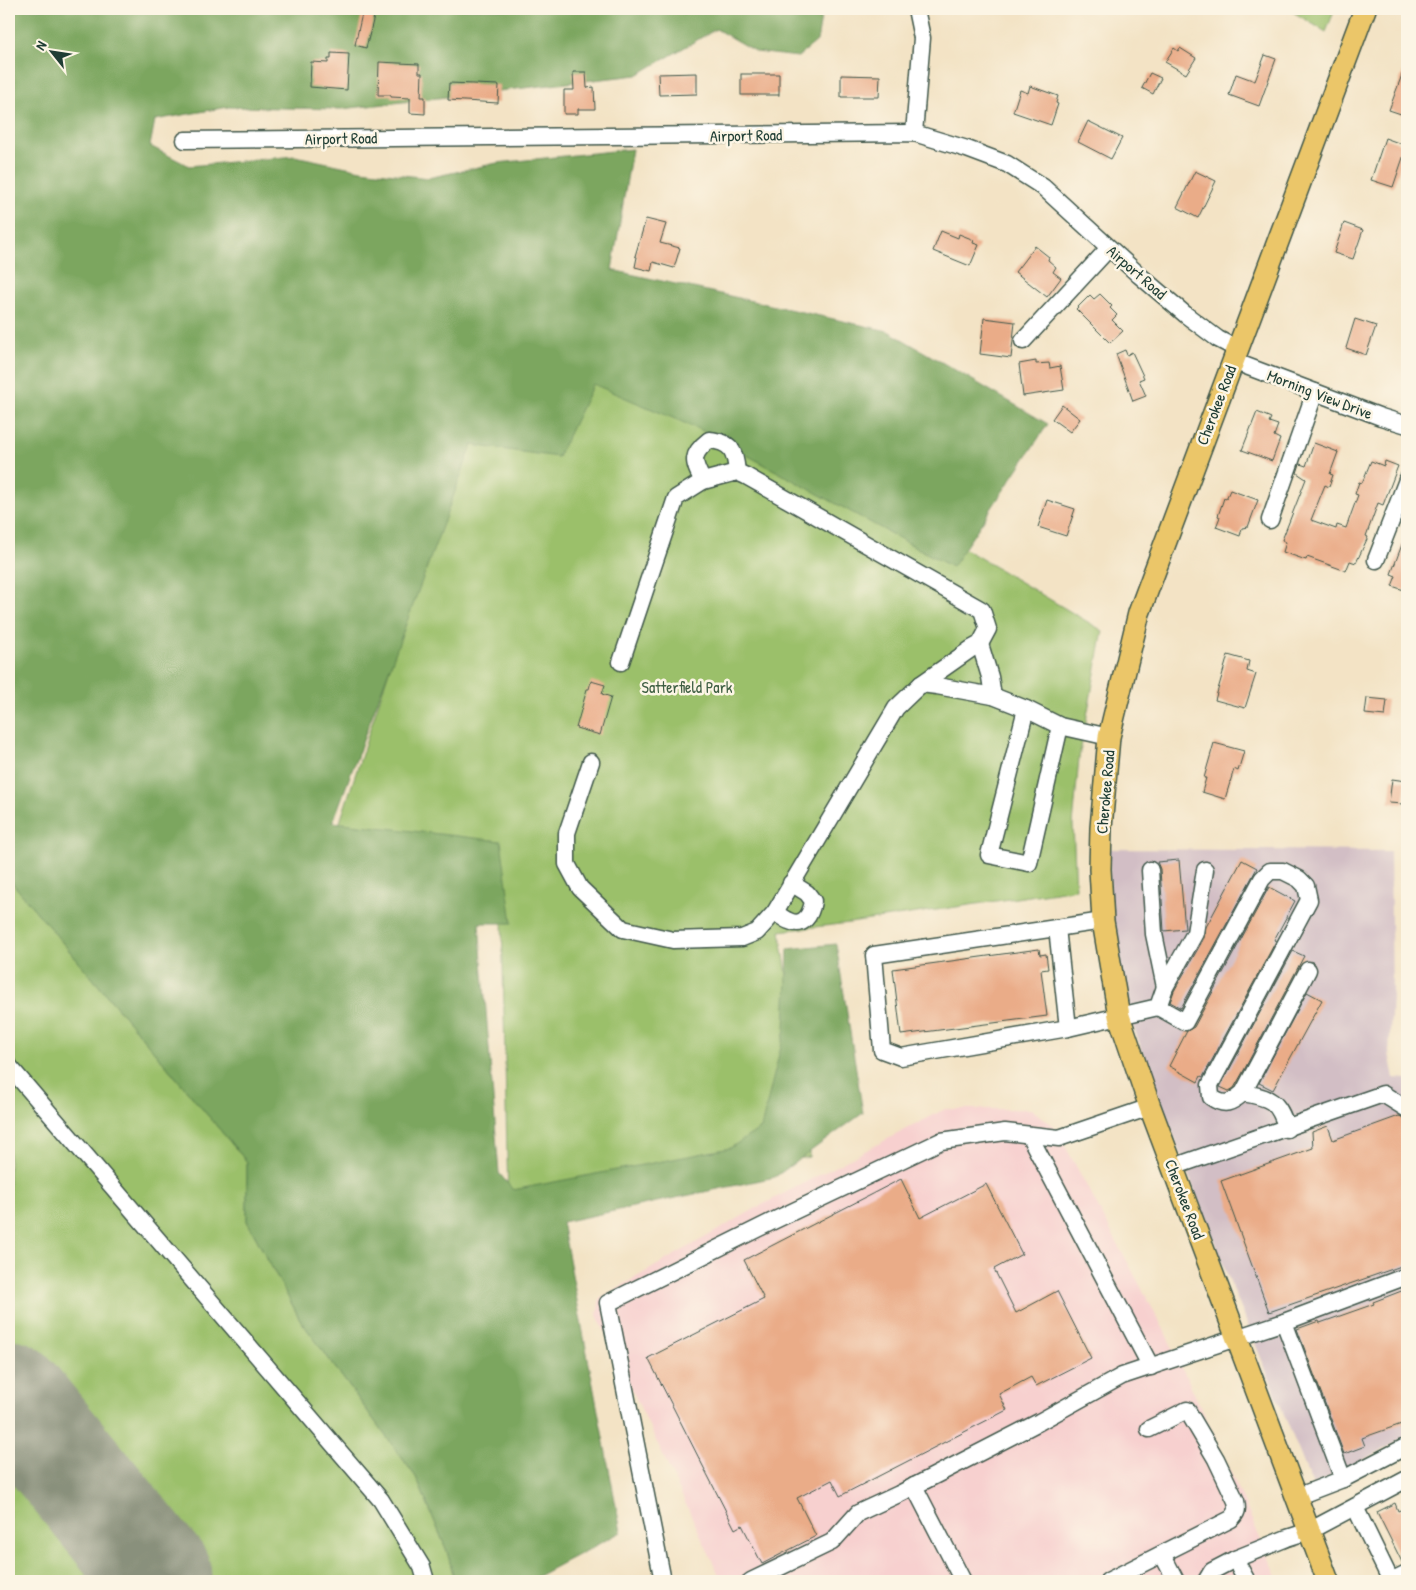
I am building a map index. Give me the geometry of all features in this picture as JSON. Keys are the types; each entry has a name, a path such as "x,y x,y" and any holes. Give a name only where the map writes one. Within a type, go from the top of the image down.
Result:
{"main road":[{"name":"Cherokee Road","path":"1328,1581 1150,1107 1119,1016 1103,921 1100,870 1101,828 1109,737 1139,613 1364,9"}],"street":[{"path":"914,133 922,38 916,9"},
{"name":"Airport Road","path":"185,140 914,133 967,149 1007,164 1043,187 1139,275 1235,355"},
{"path":"1023,341 1109,248"},
{"name":"Morning View Drive","path":"1235,355 1315,392 1407,425"},
{"path":"1270,520 1315,392"},
{"path":"703,481 694,460 698,448 709,440 721,441 730,447 736,459 737,472"},
{"path":"591,762 567,833 567,864 580,888 623,929 673,940 742,938 757,932 775,912 896,708 921,684 980,644 988,629 982,610 737,472 703,481 676,498 621,662"},
{"path":"1376,560 1407,480"},
{"path":"980,644 990,677 993,696"},
{"path":"921,684 993,696 1026,709 1060,726 1109,737"},
{"path":"1026,709 989,855 1029,864 1060,726"},
{"path":"1150,870 1154,934 1165,987"},
{"path":"1158,1007 1165,987 1195,933 1205,870"},
{"path":"1103,921 874,955 882,1050 901,1057 1068,1028 1158,1007 1185,1022 1262,879 1270,871 1283,871 1299,879 1306,886 1309,900 1210,1085 1211,1096 1220,1103 1232,1103 1243,1093 1308,970"},
{"path":"775,912 789,922 798,923 806,920 812,911 813,902 807,893 791,883"},
{"path":"1057,928 1068,1028"},
{"path":"9,1066 381,1500 422,1568 426,1581"},
{"path":"1243,1093 1263,1097 1276,1104 1287,1128"},
{"path":"1173,1167 1383,1094 1407,1109"},
{"path":"663,1581 608,1303 764,1225 941,1141 1005,1132 1059,1138 1150,1107"},
{"path":"1028,1135 1151,1367"},
{"path":"751,1581 832,1542 858,1513 1039,1422 1122,1376 1284,1322 1407,1276"},
{"path":"1284,1322 1343,1479"},
{"path":"1108,1581 1231,1519 1236,1515 1238,1509 1216,1459 1187,1410 1148,1429"},
{"path":"1296,1497 1343,1479 1405,1451"},
{"path":"1206,1581 1212,1571 1235,1559 1309,1531 1407,1479"},
{"path":"914,1486 963,1581"},
{"path":"1355,1507 1391,1581 1407,1573"},
{"path":"1162,1554 1176,1581"},
{"path":"1235,1559 1247,1581"}],"shaded area":[{"path":"1109,849 1390,851 1392,995 1389,1053 1394,1078 1407,1079 1407,1437 1313,1486 1227,1274 1135,1031 1120,976 1110,891"},
{"path":"945,1109 1031,1109 1055,1127 1163,1328 1216,1439 1279,1581 718,1581 721,1579 597,1315 600,1298 758,1207"}],"green space":[{"path":"9,9 820,9 822,12 817,41 798,57 756,52 716,29 637,75 342,109 228,107 155,120 150,146 189,166 295,156 361,170 428,178 497,163 632,149 612,270 888,331 1048,424 952,567 701,430 593,384 558,457 472,445 333,822 501,841 512,923 479,923 499,1173 513,1190 730,1148 761,1128 785,1030 788,949 836,944 863,1113 775,1177 562,1222 621,1532 529,1581 455,1581 447,1551 416,1477 301,1321 247,1221 247,1162 9,879"},
{"path":"1288,9 1335,9 1326,32"},
{"name":"Satterfield Park","path":"591,327 1103,631 1079,758 1073,825 1076,889 850,923 780,931 809,1112 809,1157 508,1203 501,869 328,859 465,436"},
{"path":"9,879 247,1162 247,1221 301,1321 416,1477 447,1551 455,1581 179,1581 206,1559 113,1446 102,1437 82,1430 9,1341"},
{"path":"9,1453 18,1464 26,1499 83,1568 88,1581 9,1581"}],"building":[{"path":"363,9 376,9 366,48 355,45"},
{"path":"1174,48 1178,51 1180,48 1196,58 1186,74 1165,62"},
{"path":"331,53 349,54 347,90 310,87 311,62 328,63 328,59 331,59"},
{"path":"1265,55 1276,59 1259,106 1229,95 1236,74 1255,81"},
{"path":"379,62 419,64 419,73 422,73 421,97 425,97 425,114 410,113 410,98 378,95"},
{"path":"1407,65 1407,116 1389,110"},
{"path":"573,72 586,72 587,88 594,87 595,109 578,109 578,114 564,114 564,90 574,90"},
{"path":"697,73 697,94 659,95 658,74"},
{"path":"1150,73 1161,78 1153,94 1142,88"},
{"path":"741,74 779,74 779,95 741,95"},
{"path":"841,75 880,76 879,97 841,97"},
{"path":"449,83 499,85 498,103 448,100"},
{"path":"1030,86 1058,96 1056,103 1058,104 1051,125 1013,112 1020,90 1028,93"},
{"path":"1088,121 1122,138 1111,159 1078,142"},
{"path":"1385,138 1407,146 1393,187 1371,180"},
{"path":"1195,171 1216,181 1198,218 1177,207"},
{"path":"646,219 666,224 660,243 680,248 674,268 653,262 651,271 635,267 637,257 635,256"},
{"path":"1344,223 1363,230 1353,259 1334,253"},
{"path":"941,231 958,238 959,234 974,240 973,243 979,245 970,266 933,251"},
{"path":"1035,246 1049,257 1048,260 1056,267 1053,272 1061,278 1047,297 1015,272"},
{"path":"1100,294 1112,306 1110,308 1117,315 1112,320 1123,331 1110,343 1076,309 1090,295 1094,299"},
{"path":"984,318 1015,322 1011,358 980,354"},
{"path":"1355,319 1376,326 1366,355 1346,348"},
{"path":"1125,350 1127,355 1132,352 1144,378 1139,380 1146,396 1133,401 1116,354"},
{"path":"1036,361 1036,364 1049,363 1050,368 1060,366 1064,390 1023,396 1019,364"},
{"path":"1062,405 1080,419 1070,432 1052,419"},
{"path":"1257,412 1271,418 1269,422 1278,425 1274,436 1280,439 1272,461 1242,450"},
{"path":"1314,443 1338,452 1330,474 1333,475 1329,487 1325,485 1311,520 1336,529 1337,525 1346,528 1358,495 1355,494 1359,482 1362,483 1371,461 1384,466 1385,461 1398,466 1383,505 1378,503 1366,536 1368,537 1356,563 1350,561 1346,571 1307,557 1306,560 1283,552 1286,542 1282,540 1306,479 1297,473 1300,464 1306,466"},
{"path":"1230,490 1258,500 1248,527 1242,528 1240,536 1216,527 1224,498 1226,499"},
{"path":"1047,500 1075,509 1066,536 1038,527"},
{"path":"1406,534 1407,591 1392,586 1396,576 1391,574"},
{"path":"1228,655 1249,661 1247,671 1256,674 1245,708 1215,700"},
{"path":"591,681 605,685 602,694 611,697 600,735 576,728"},
{"path":"1367,698 1387,700 1385,716 1365,714"},
{"path":"1214,743 1244,751 1238,771 1234,769 1225,799 1202,792"},
{"path":"1392,779 1406,781 1403,804 1389,803"},
{"path":"1179,860 1185,929 1164,931 1160,869 1157,862"},
{"path":"1242,860 1257,868 1181,1008 1170,1002 1174,991 1204,938 1206,927"},
{"path":"1269,887 1295,901 1274,940 1276,941 1203,1077 1201,1076 1198,1082 1169,1066 1187,1031 1194,1027"},
{"path":"1039,949 1040,955 1046,954 1048,969 1041,970 1047,1016 901,1035 893,969"},
{"path":"1293,951 1304,956 1242,1074 1234,1088 1229,1091 1220,1087"},
{"path":"1307,992 1322,1000 1273,1090 1259,1083"},
{"path":"1399,1116 1404,1118 1407,1127 1407,1264 1269,1312 1221,1181 1313,1148 1312,1132 1328,1126 1333,1140"},
{"path":"901,1179 920,1218 986,1184 1022,1254 994,1269 1016,1313 1057,1291 1091,1358 1036,1386 1031,1377 999,1394 1007,1410 840,1496 832,1480 797,1498 816,1536 762,1564 742,1525 735,1529 648,1358 764,1299 744,1260"},
{"path":"1404,1290 1407,1299 1407,1422 1362,1438 1365,1446 1344,1454 1297,1329 1374,1304 1373,1302"},
{"path":"1395,1503 1398,1511 1407,1507 1407,1563 1403,1564 1377,1512"}],"taxiway":[{"path":"149,1581 157,1575"}],"runway":[{"path":"9,1394 157,1575"}]}
